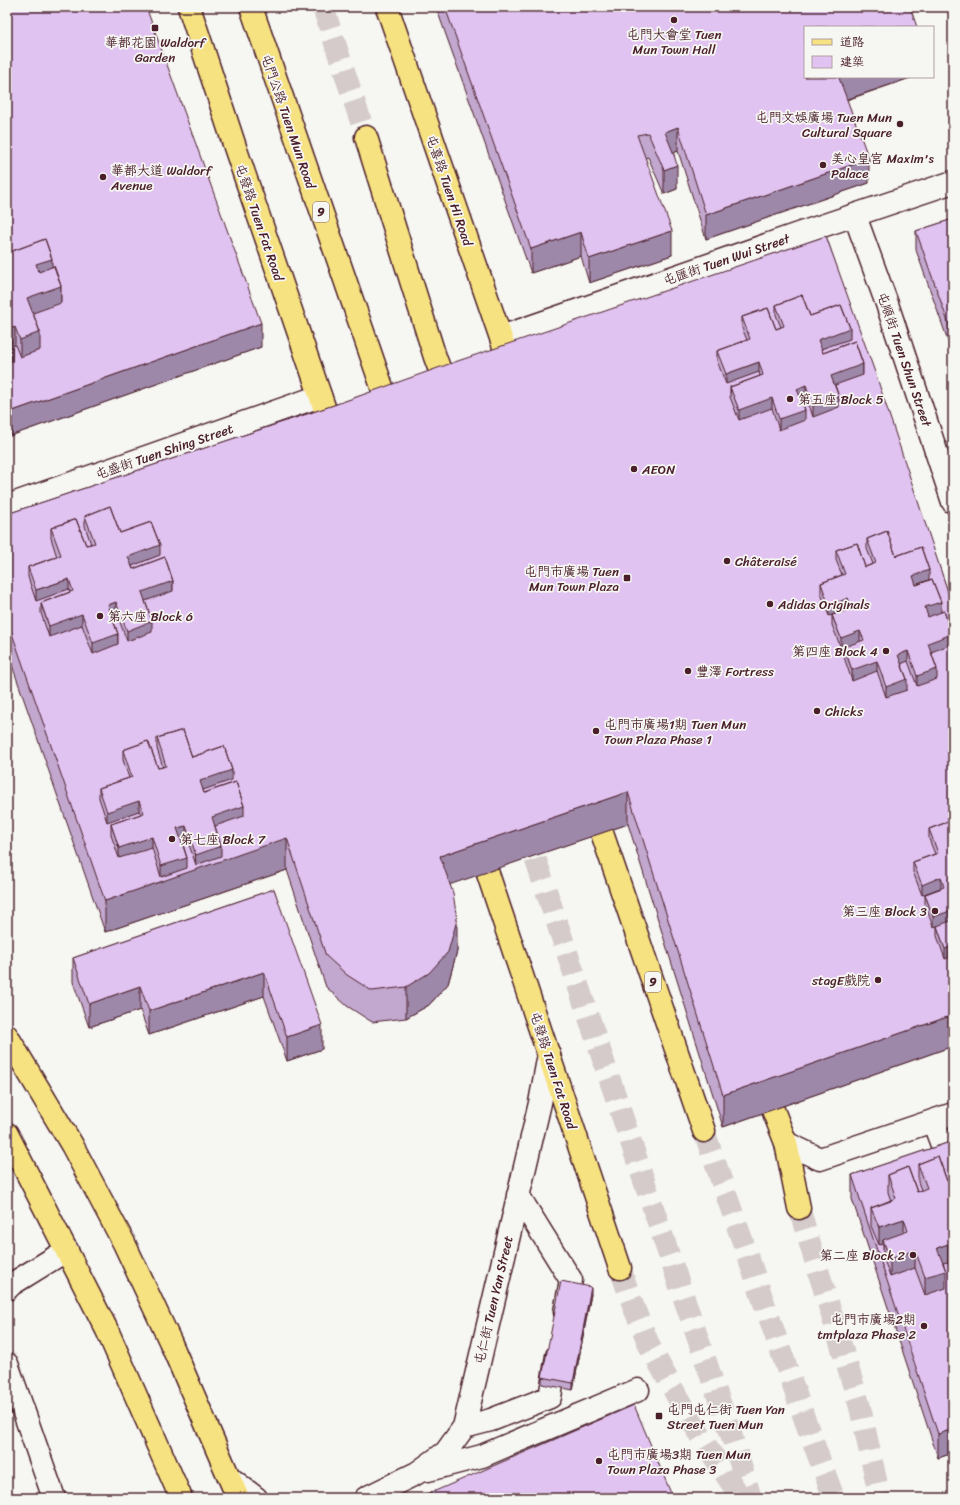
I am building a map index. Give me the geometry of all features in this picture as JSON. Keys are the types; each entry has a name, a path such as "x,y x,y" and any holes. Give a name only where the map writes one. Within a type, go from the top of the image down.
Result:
{"main road":[{"name":"屯發路 Tuen Fat Road","path":"189,7 236,150 334,436"},
{"name":"屯門公路 Tuen Mun Road","path":"250,7 392,416"},
{"name":"屯喜路 Tuen Hi Road","path":"387,7 513,374"},
{"path":"366,137 435,357 449,395"},
{"name":"9","path":"602,833 704,1131"},
{"name":"屯發路 Tuen Fat Road","path":"487,871 620,1268"},
{"path":"7,1036 72,1144 124,1242 170,1341 238,1498"},
{"path":"773,1110 786,1143 799,1208"},
{"path":"7,1134 107,1330 181,1498"}],"street":[{"name":"屯匯街 Tuen Wui Street","path":"501,337 953,182"},
{"name":"屯順街 Tuen Shun Street","path":"855,216 887,304 953,502"},
{"name":"屯盛街 Tuen Shing Street","path":"7,506 320,396"},
{"name":"屯仁街 Tuen Yan Street","path":"366,1498 417,1473 446,1452 464,1426 540,1102 549,1054"},
{"path":"786,1143 820,1158 943,1117 950,1166"},
{"path":"464,1426 491,1420 550,1397 571,1280 518,1195"},
{"path":"7,1289 12,1284 67,1250"},
{"path":"7,1364 54,1498"},
{"path":"417,1473 482,1456 638,1390"},
{"path":"230,1478 256,1498"}],"building":[{"name":"華都大道 Waldorf Avenue","path":"7,7 146,7 261,323 7,413 7,363 12,361 12,346 15,345 20,357 40,350 40,332 33,313 61,303 61,286 54,266 52,267 52,259 45,239 10,252 7,243 7,168 11,166 11,148 7,136"},
{"name":"屯門大會堂 Tuen Mun Town Hall","path":"445,7 910,7 917,26 804,26 804,78 839,78 869,159 706,215 678,127 665,132 677,165 664,170 648,133 637,135 672,231 589,259 581,232 531,249"},
{"path":"7,136 11,148 7,150"},
{"path":"953,219 953,336 916,231"},
{"name":"屯門市廣場1期 Tuen Mun Town Plaza Phase 1","path":"826,236 876,375 953,607 953,831 950,821 929,829 929,839 935,854 913,862 913,872 922,895 941,888 925,894 925,904 933,927 937,926 937,936 945,959 953,956 953,1015 723,1095 628,792 440,856 453,893 457,920 448,952 429,973 406,987 372,991 347,975 326,956 287,838 105,901 7,619 7,514 334,405 449,364","holes":["802,295 810,316 841,305 850,328 850,339 821,349 823,353 855,341 863,364 863,375 835,385 839,397 839,407 813,417 806,396 801,398 805,410 805,420 779,430 772,408 739,420 730,397 730,387 760,376 759,372 726,384 717,361 717,351 747,340 742,328 742,317 768,308 776,329 781,327 776,315 776,305","110,506 120,533 151,522 160,545 160,555 132,566 133,569 165,557 173,581 173,591 145,601 152,621 152,632 127,641 116,612 111,614 118,634 118,644 93,654 82,625 49,637 41,613 41,603 70,592 69,589 36,601 28,577 28,567 57,557 51,538 51,528 76,519 86,545 91,544 85,526 85,516","887,531 896,556 921,547 929,570 929,580 916,585 932,579 941,602 941,612 944,611 952,634 952,644 931,652 937,669 937,679 917,686 908,661 901,664 907,679 907,690 886,697 877,671 852,681 844,657 844,647 841,648 832,625 832,615 849,609 829,616 821,593 821,583 842,575 836,560 836,550 857,543 865,567 873,564 867,549 867,539","183,730 192,757 224,746 232,770 232,780 203,790 204,793 236,782 244,806 244,816 215,826 221,846 221,856 196,865 186,836 181,838 187,858 187,868 161,877 152,848 119,858 111,835 111,824 141,814 139,811 107,822 99,798 99,788 129,778 123,760 123,750 148,741 158,768 163,767 157,749 157,738"]},
{"path":"45,239 52,259 36,264 39,272 54,266 61,286 27,298 40,332 20,340 15,327 7,330 7,243 10,252"},
{"path":"802,295 810,316 841,305 850,328 818,340 823,353 855,341 863,364 831,376 839,397 813,406 806,385 797,389 805,410 779,419 772,398 739,410 730,387 763,375 759,362 726,374 717,351 750,339 742,317 768,308 776,329 784,326 776,305"},
{"path":"7,330 12,343 7,345"},
{"path":"110,506 120,533 151,522 160,545 128,557 133,569 165,557 173,581 142,592 152,621 127,631 116,602 108,605 118,634 93,643 82,614 49,626 41,603 73,591 69,579 36,590 28,567 61,555 51,528 76,519 86,545 95,543 85,516"},
{"path":"887,531 896,556 921,547 929,570 913,576 916,585 932,579 941,602 925,607 928,617 944,611 952,634 928,643 937,669 917,676 908,651 898,655 907,679 886,687 877,661 852,670 844,647 864,640 860,631 841,638 832,615 852,608 848,598 829,606 821,583 845,574 836,550 857,543 865,567 876,563 867,539"},
{"path":"183,730 192,757 224,746 232,770 200,781 204,793 236,782 244,806 212,817 221,846 196,855 186,826 177,828 187,858 161,866 152,837 119,848 111,824 144,813 139,801 107,812 99,788 132,777 123,750 148,741 158,768 166,766 157,738"},
{"path":"950,821 953,831 953,910 933,917 925,894 944,887 941,877 922,885 913,862 938,853 929,829"},
{"path":"274,889 322,1025 287,1037 264,972 149,1011 140,986 89,1004 73,958"},
{"path":"953,920 953,946 945,949 937,926"},
{"path":"953,1141 953,1179 947,1181 938,1156 918,1164 918,1182 921,1190 917,1192 908,1167 888,1175 888,1192 891,1201 871,1208 871,1226 879,1245 883,1244 883,1257 890,1277 915,1268 925,1295 946,1288 946,1271 943,1263 948,1262 953,1276 953,1429 938,1434 852,1175"},
{"path":"938,1156 947,1181 953,1179 953,1259 948,1244 937,1248 946,1271 925,1277 915,1250 890,1259 883,1240 908,1231 904,1219 879,1227 871,1208 896,1198 888,1175 908,1167 917,1192 927,1188 918,1164"},
{"path":"561,1281 591,1287 573,1383 542,1377"},
{"name":"屯門市廣場3期 Tuen Mun Town Plaza Phase 3","path":"634,1405 673,1498 419,1498"}],"tunnel":[{"path":"323,7 366,137"},
{"path":"525,828 732,1437 751,1498"},
{"path":"704,1131 806,1423 834,1498"},
{"path":"799,1208 860,1407 880,1498"},
{"path":"620,1268 650,1347 679,1400 741,1498"}],"place":[{"name":"屯門大會堂 Tuen Mun Town Hall","path":"674,20"},
{"name":"華都花園 Waldorf Garden","path":"155,28"},
{"name":"屯門文娛廣場 Tuen Mun Cultural Square","path":"900,124"},
{"name":"美心皇宮 Maxim's Palace","path":"823,165"},
{"name":"華都大道 Waldorf Avenue","path":"103,177"},
{"name":"第五座 Block 5","path":"790,399"},
{"name":"AEON","path":"634,469"},
{"name":"Châteraisé","path":"727,561"},
{"name":"屯門市廣場 Tuen Mun Town Plaza","path":"627,578"},
{"name":"Adidas Originals","path":"770,604"},
{"name":"第六座 Block 6","path":"100,616"},
{"name":"第四座 Block 4","path":"886,651"},
{"name":"豐澤 Fortress","path":"688,671"},
{"name":"Chicks","path":"817,711"},
{"name":"屯門市廣場1期 Tuen Mun Town Plaza Phase 1","path":"596,731"},
{"name":"第七座 Block 7","path":"172,839"},
{"name":"第三座 Block 3","path":"935,911"},
{"name":"stagE戲院","path":"878,980"},
{"name":"第二座 Block 2","path":"913,1255"},
{"name":"屯門市廣場2期 tmtplaza Phase 2","path":"924,1326"},
{"name":"屯門屯仁街 Tuen Yan Street Tuen Mun","path":"659,1416"},
{"name":"屯門市廣場3期 Tuen Mun Town Plaza Phase 3","path":"599,1461"}]}
